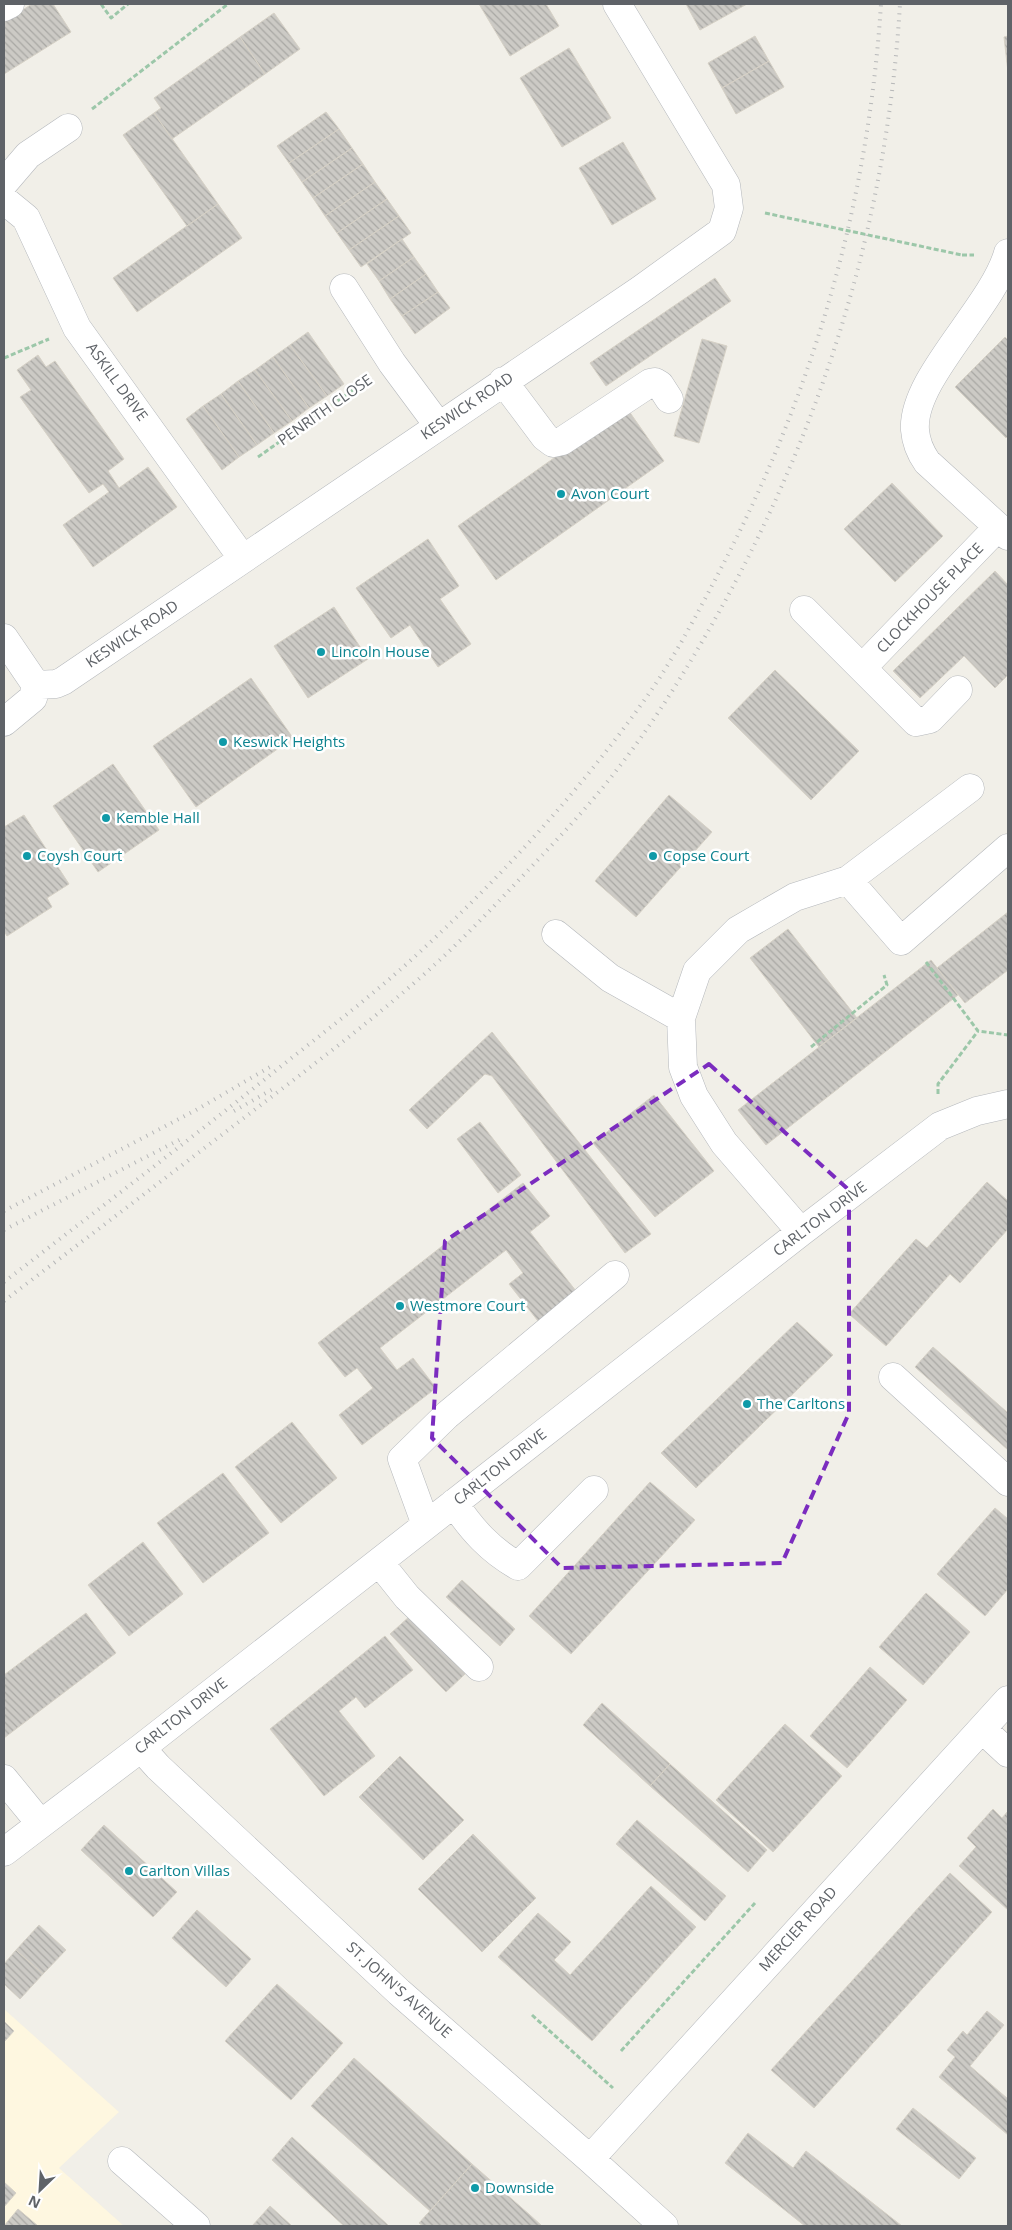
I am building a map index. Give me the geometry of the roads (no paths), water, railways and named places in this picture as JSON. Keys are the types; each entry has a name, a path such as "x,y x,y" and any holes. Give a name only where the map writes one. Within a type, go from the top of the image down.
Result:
{"street":[{"path":"4,7 10,4"},
{"name":"KESWICK ROAD","path":"36,684 56,684 63,681 438,425 640,290 722,231 729,208 726,185 617,4"},
{"path":"4,183 28,155 68,128"},
{"name":"ASKILL DRIVE","path":"4,200 26,218 77,328 243,559"},
{"name":"CLOCKHOUSE PLACE","path":"862,668 1003,532 927,462 919,449 915,430 917,413 929,382 997,281 1008,253"},
{"path":"344,288 392,363 438,425"},
{"path":"503,381 545,438 553,443 562,441 650,383 655,382 660,385 669,399"},
{"path":"804,610 916,722 930,719 958,690"},
{"path":"4,638 36,684 32,698 4,722"},
{"path":"801,1232 724,1143 694,1096 683,1067 681,1018 697,971 738,930 795,897 848,880 970,788"},
{"path":"848,880 901,941 1008,848"},
{"path":"556,934 610,978 681,1018"},
{"name":"CARLTON DRIVE","path":"4,1852 141,1748 801,1232 940,1126 977,1111 1008,1104"},
{"path":"426,1525 402,1459 447,1415 615,1275"},
{"path":"893,1377 1008,1482"},
{"path":"454,1503 471,1529 504,1558 518,1566 594,1490"},
{"path":"379,1562 407,1597 479,1667"},
{"name":"MERCIER ROAD","path":"590,2159 1008,1700"},
{"path":"982,1729 1008,1753"},
{"name":"ST. JOHN'S AVENUE","path":"141,1748 158,1767 398,1992 664,2226"},
{"path":"4,1780 40,1823"},
{"path":"122,2161 196,2226"}],"railway":[{"path":"4,1282 245,1095 406,965 484,890 542,828 597,763 648,695 693,621 751,508 781,439 807,369 830,299 848,227 863,154 874,79 881,4"},
{"path":"4,1301 332,1050 421,977 481,920 568,827 607,783 652,722 710,628 771,511 827,371 849,300 868,228 883,154 893,80 900,4"},
{"path":"4,1211 196,1110 270,1067"},
{"path":"234,1111 273,1089"},
{"path":"4,1230 181,1139"}],"place":[{"name":"Avon Court","path":"561,494"},
{"name":"Lincoln House","path":"321,652"},
{"name":"Keswick Heights","path":"223,742"},
{"name":"Kemble Hall","path":"106,818"},
{"name":"Coysh Court","path":"27,856"},
{"name":"Copse Court","path":"653,856"},
{"name":"Westmore Court","path":"400,1306"},
{"name":"The Carltons","path":"747,1404"},
{"name":"Carlton Villas","path":"129,1871"},
{"name":"Downside","path":"475,2188"}]}
